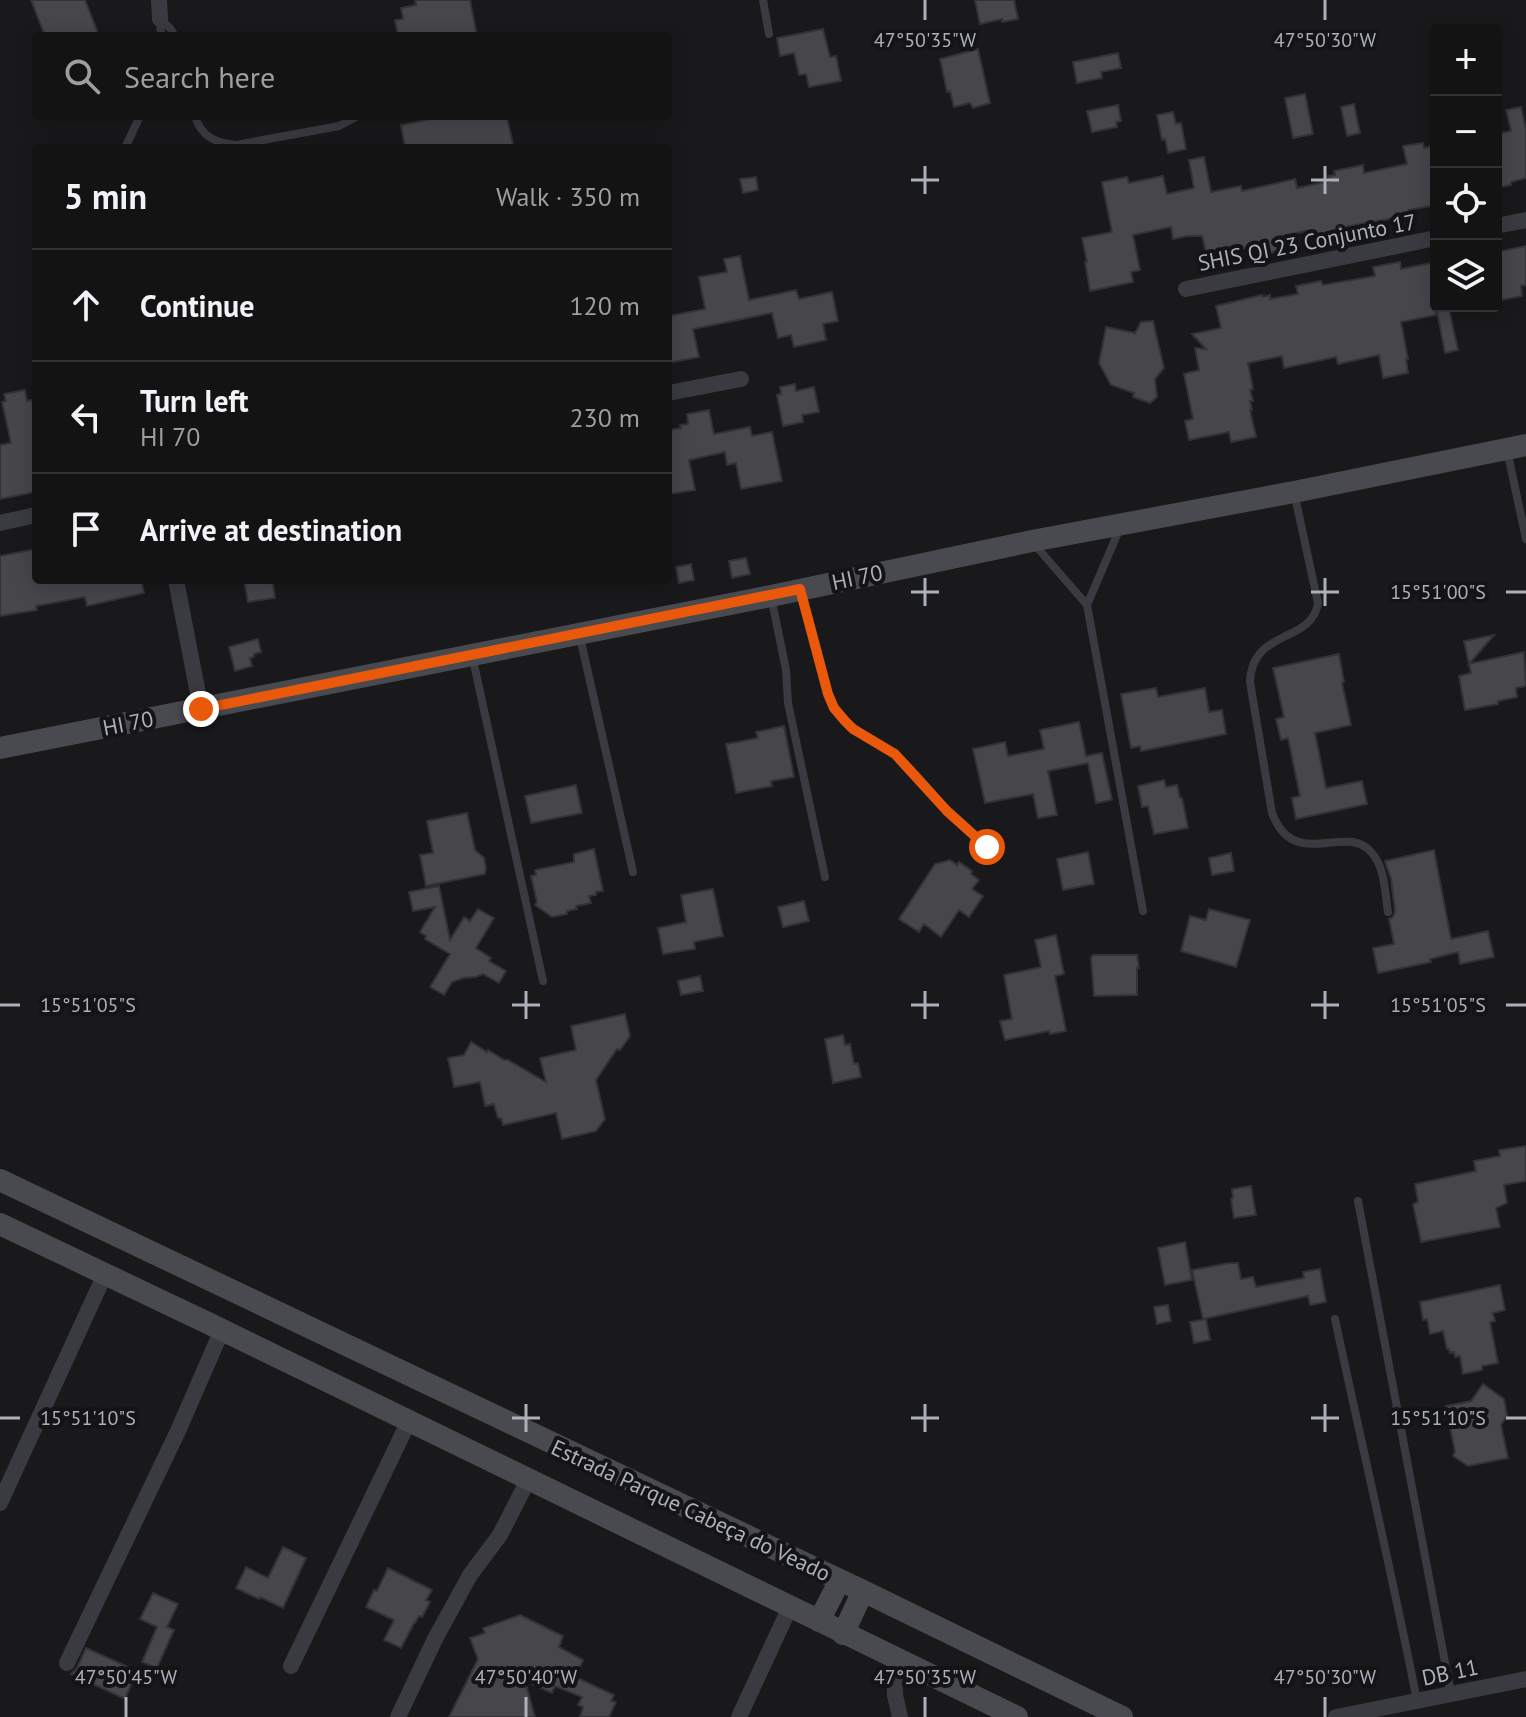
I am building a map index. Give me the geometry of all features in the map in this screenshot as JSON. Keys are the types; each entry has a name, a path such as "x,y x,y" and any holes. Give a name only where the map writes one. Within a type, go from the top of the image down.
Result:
{"main road":[{"name":"HI 70","path":"0,748 1516,447"},
{"name":"Estrada Parque Cabeça do Veado","path":"0,1180 1122,1717"},
{"name":"Estrada Parque Cabeça do Veado","path":"0,1224 1017,1717"},
{"path":"819,1621 840,1580"},
{"path":"843,1634 863,1591"}],"street":[{"path":"159,0 160,19"},
{"path":"1502,225 1526,220"},
{"name":"SHIS QI 23 Conjunto 17","path":"1186,289 1430,239"},
{"path":"672,392 741,379"},
{"path":"0,523 32,516"},
{"path":"177,584 201,709"},
{"path":"0,1503 105,1274"},
{"path":"67,1663 178,1431 222,1330"},
{"path":"291,1666 409,1421"},
{"path":"398,1717 470,1575 500,1535 528,1480"},
{"path":"739,1717 790,1607"},
{"path":"894,1658 895,1695 900,1717"},
{"name":"DB 11","path":"1336,1717 1526,1679"}],"lane":[{"path":"763,0 769,34"},
{"path":"160,19 161,32"},
{"path":"160,19 171,32"},
{"path":"127,144 138,120"},
{"path":"197,120 202,133 222,144"},
{"path":"241,144 339,126 350,120"},
{"path":"1516,447 1526,539"},
{"path":"1294,492 1318,603 1317,612 1310,622 1266,646 1255,658 1251,671 1250,682 1272,813 1277,826 1296,841 1311,845 1350,841 1371,851 1381,871 1388,912"},
{"path":"1087,605 1122,524"},
{"path":"1032,541 1087,605 1143,911"},
{"path":"800,589 834,708 853,729 895,754 947,811 987,847"},
{"path":"771,596 786,670 788,703 825,877"},
{"path":"579,633 633,872"},
{"path":"472,654 543,981"},
{"path":"1358,1201 1451,1695"},
{"path":"1335,1319 1417,1702"}],"building":[{"path":"31,0 85,0 97,32 43,32"},
{"path":"415,0 470,0 476,32 397,32 395,20 403,19 401,8 416,5"},
{"path":"975,0 1014,0 1018,19 980,24"},
{"path":"823,29 830,57 836,56 841,81 809,87 806,74 799,75 794,53 780,56 777,38"},
{"path":"978,49 990,103 973,108 970,103 954,107 950,91 947,92 940,59"},
{"path":"1118,53 1121,68 1101,72 1102,78 1077,83 1073,62"},
{"path":"1305,94 1313,134 1293,138 1285,98"},
{"path":"1354,104 1360,133 1347,136 1341,107"},
{"path":"1118,105 1121,121 1116,122 1117,127 1092,132 1087,111"},
{"path":"1521,107 1526,130 1526,178 1502,187 1502,133 1511,131 1506,110"},
{"path":"1173,112 1176,124 1181,123 1186,149 1168,153 1157,115"},
{"path":"426,120 507,120 513,144 404,144 401,125"},
{"path":"1423,143 1424,148 1430,146 1430,206 1409,210 1411,215 1339,228 1341,240 1315,245 1312,230 1276,237 1279,251 1261,255 1260,245 1207,256 1202,236 1173,239 1171,227 1133,235 1140,270 1131,272 1133,282 1090,291 1082,238 1112,232 1102,182 1127,177 1129,183 1163,176 1167,194 1194,188 1189,160 1204,157 1211,192 1241,186 1242,191 1295,179 1297,188 1330,181 1328,176 1335,175 1334,171 1363,165 1364,173 1407,164 1403,146"},
{"path":"756,177 758,190 743,193 740,179"},
{"path":"1526,246 1526,285 1521,286 1522,296 1502,300 1502,251"},
{"path":"740,256 749,300 796,290 799,299 832,292 838,321 823,324 826,340 794,347 791,335 778,338 772,313 693,329 699,357 672,362 672,315 705,309 699,277 727,272 724,259"},
{"path":"1400,262 1401,269 1430,263 1430,312 1436,312 1436,315 1401,322 1408,373 1383,378 1379,355 1338,364 1336,357 1284,368 1282,356 1248,363 1253,389 1250,390 1253,401 1250,401 1250,410 1256,437 1231,442 1229,432 1189,440 1185,421 1193,419 1184,374 1199,370 1195,348 1206,349 1192,334 1221,328 1216,306 1262,295 1270,295 1270,299 1298,294 1296,286 1321,281 1323,285 1375,276 1373,267"},
{"path":"1437,312 1450,312 1458,350 1445,353"},
{"path":"1153,321 1164,368 1155,379 1157,397 1150,403 1111,385 1099,363 1106,327 1135,333 1141,322"},
{"path":"795,384 796,391 814,387 819,412 802,415 803,422 783,426 777,395 781,394 780,387"},
{"path":"25,390 27,401 32,400 32,493 0,499 0,445 11,443 2,402 6,401 4,394"},
{"path":"709,410 714,434 750,427 752,436 772,432 782,481 741,489 736,463 727,465 725,452 689,460 695,490 672,493 672,429 688,424 687,414"},
{"path":"32,550 32,584 142,584 144,593 87,606 85,597 0,616 0,556"},
{"path":"746,558 750,574 732,578 729,561"},
{"path":"691,564 694,580 679,583 676,567"},
{"path":"245,584 273,584 275,598 248,602"},
{"path":"1494,635 1469,664 1464,641"},
{"path":"258,639 261,652 250,658 252,666 235,671 229,647"},
{"path":"1524,652 1526,686 1516,688 1517,697 1465,710 1459,676 1471,673 1469,664"},
{"path":"1339,654 1351,725 1315,733 1326,788 1362,781 1367,804 1296,819 1292,798 1300,796 1288,738 1281,740 1276,719 1284,717 1273,668"},
{"path":"1156,688 1158,697 1205,688 1209,712 1222,710 1226,734 1141,751 1140,746 1131,748 1121,694"},
{"path":"1079,722 1086,756 1102,753 1112,800 1096,803 1088,763 1048,771 1057,815 1038,818 1033,794 985,803 973,749 1005,742 1008,756 1044,749 1040,730"},
{"path":"784,726 794,777 771,781 772,786 736,793 726,744 758,738 756,732"},
{"path":"1164,780 1166,787 1177,785 1188,828 1154,834 1148,806 1142,807 1138,786"},
{"path":"576,785 582,813 531,823 525,796"},
{"path":"467,813 475,850 484,858 485,874 426,886 420,855 433,853 427,821"},
{"path":"594,849 603,891 589,896 591,903 552,917 535,905 531,876 536,875 535,870 574,862 574,854"},
{"path":"1434,850 1451,939 1488,931 1494,957 1460,964 1458,952 1430,959 1431,962 1378,973 1373,948 1394,944 1389,919 1395,911 1385,861"},
{"path":"1088,852 1094,884 1063,890 1057,859"},
{"path":"1231,853 1234,871 1212,875 1209,858"},
{"path":"950,860 972,871 971,874 979,880 972,889 983,896 969,917 959,910 941,937 924,924 919,932 899,919 935,864"},
{"path":"439,886 450,940 464,917 470,921 478,909 494,918 476,948 491,958 489,961 506,971 499,983 483,974 452,982 444,995 430,987 450,954 425,939 426,936 420,932 435,907 413,911 409,892"},
{"path":"713,889 723,936 694,942 695,949 663,954 658,928 686,922 681,895"},
{"path":"804,901 809,921 783,927 778,907"},
{"path":"1209,909 1250,920 1236,967 1181,951 1190,916 1206,920"},
{"path":"1056,935 1064,974 1055,976 1066,1031 1050,1034 1049,1031 1005,1040 1000,1021 1012,1019 1004,975 1041,967 1035,940"},
{"path":"1093,955 1137,955 1137,995 1094,996"},
{"path":"700,976 703,991 681,995 678,981"},
{"path":"625,1014 630,1036 596,1080 605,1119 596,1131 562,1139 556,1113 503,1125 494,1104 485,1106 480,1082 454,1087 448,1058 464,1055 471,1042 546,1082 540,1058 576,1050 571,1026"},
{"path":"843,1035 845,1045 850,1044 854,1064 858,1063 861,1077 833,1083 825,1039"},
{"path":"1526,1146 1526,1181 1504,1185 1507,1203 1496,1208 1500,1227 1421,1242 1413,1204 1418,1202 1415,1184 1476,1171 1474,1161 1500,1156 1499,1150"},
{"path":"1251,1186 1256,1215 1234,1218 1232,1189"},
{"path":"1185,1242 1192,1280 1165,1285 1158,1248"},
{"path":"1238,1263 1241,1279 1253,1277 1256,1287 1304,1278 1303,1272 1320,1269 1326,1302 1310,1305 1308,1296 1203,1319 1192,1270"},
{"path":"1500,1285 1505,1310 1493,1313 1495,1321 1490,1322 1498,1363 1463,1374 1460,1356 1455,1357 1454,1352 1450,1353 1447,1349 1443,1331 1430,1334 1427,1319 1423,1320 1420,1302"},
{"path":"1168,1305 1171,1321 1157,1324 1154,1307"},
{"path":"1206,1319 1210,1340 1194,1343 1190,1322"},
{"path":"1483,1384 1504,1399 1507,1416 1501,1425 1508,1458 1468,1466 1453,1456 1455,1452 1446,1406 1471,1401"},
{"path":"283,1547 306,1558 283,1608 236,1588 246,1567 268,1578"},
{"path":"388,1568 432,1590 422,1617 419,1616 414,1623 401,1648 384,1640 394,1620 366,1607"},
{"path":"153,1593 178,1604 167,1627 174,1630 157,1668 142,1662 157,1627 140,1619"},
{"path":"520,1615 563,1636 559,1647 583,1660 575,1677 614,1695 611,1701 616,1702 609,1717 580,1717 583,1707 578,1705 582,1697 555,1686 552,1693 525,1681 535,1717 449,1717 478,1659 470,1638 485,1633 483,1628"},
{"path":"86,1648 137,1671 125,1699 71,1674"}],"route":[{"path":"201,709 800,589 834,708 853,729 895,754 947,811 987,847"}]}
